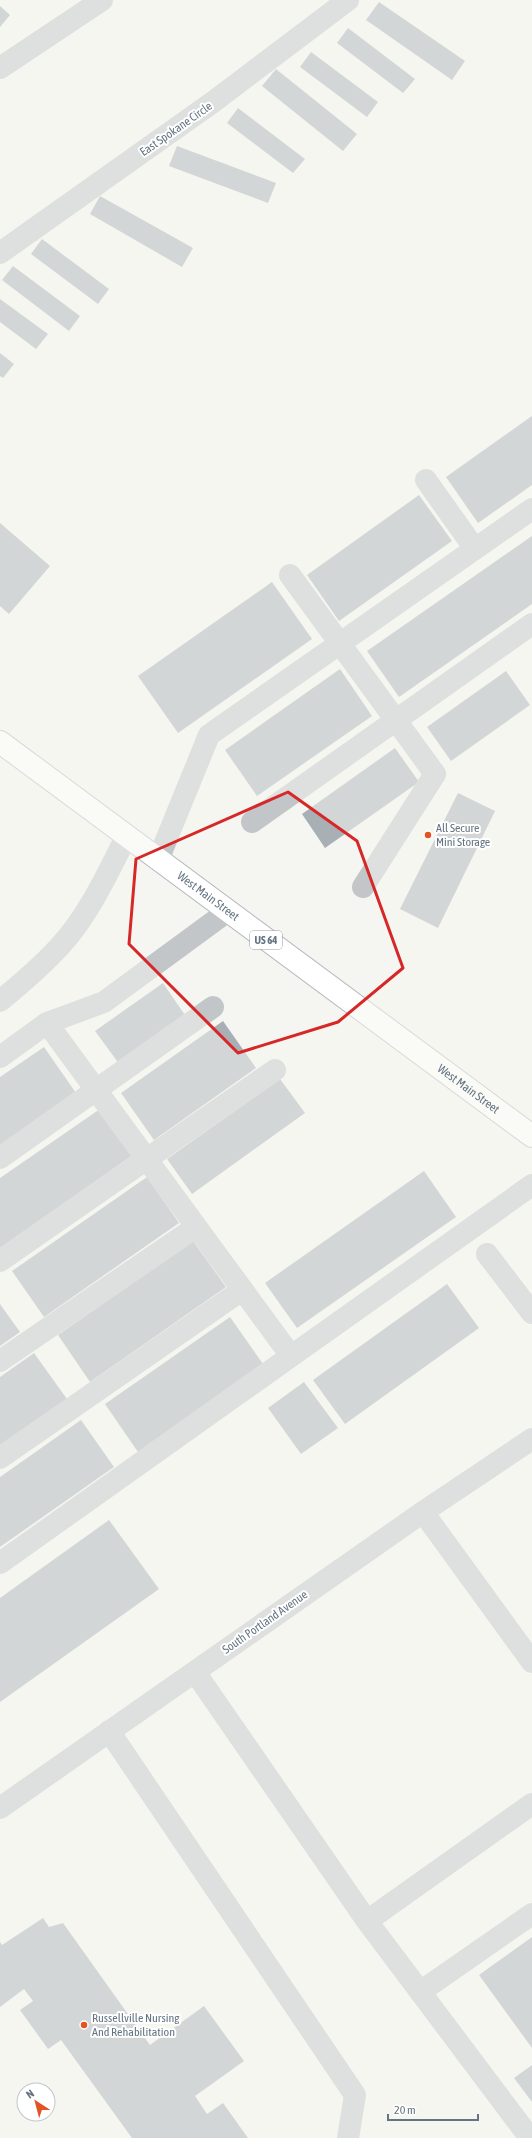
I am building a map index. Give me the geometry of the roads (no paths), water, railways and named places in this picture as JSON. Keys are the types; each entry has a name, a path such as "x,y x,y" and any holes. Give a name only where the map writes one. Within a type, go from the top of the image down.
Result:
{"main road":[{"name":"West Main Street","path":"0,742 126,837 532,1136"}],"street":[{"path":"0,68 102,0"},
{"name":"East Spokane Circle","path":"0,253 213,102 348,0"},
{"path":"426,480 475,549"},
{"path":"158,860 209,735 532,509"},
{"path":"290,576 435,774 363,887"},
{"path":"252,822 532,624"},
{"path":"0,1001 42,965 63,943 107,875 126,837"},
{"path":"0,1057 47,1024 104,1002 228,912"},
{"path":"0,1158 213,1007"},
{"path":"47,1024 291,1356"},
{"path":"0,1261 275,1070"},
{"path":"0,1563 532,1185"},
{"path":"0,1361 196,1227"},
{"path":"487,1254 532,1313"},
{"path":"0,1458 242,1290"},
{"name":"South Portland Avenue","path":"0,1808 423,1512 532,1439"},
{"path":"423,1512 532,1662"},
{"path":"195,1672 367,1921 530,2138"},
{"path":"109,1731 355,2095 348,2138"},
{"path":"367,1921 532,1804"},
{"path":"420,1992 532,1914"}],"place":[{"name":"All Secure Mini Storage","path":"428,835"},
{"name":"Russellville Nursing And Rehabilitation","path":"84,2025"}]}
